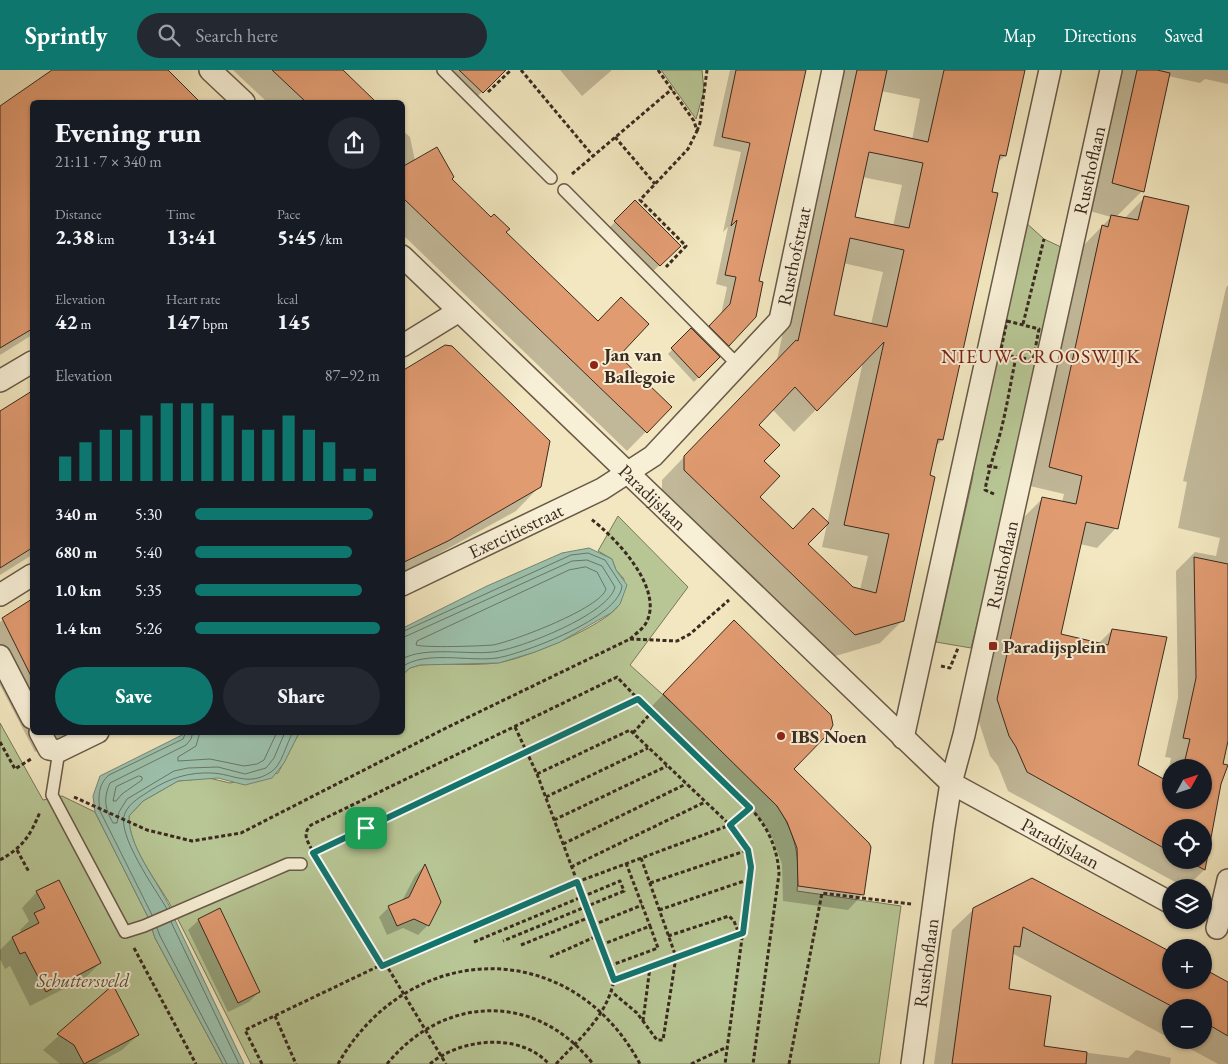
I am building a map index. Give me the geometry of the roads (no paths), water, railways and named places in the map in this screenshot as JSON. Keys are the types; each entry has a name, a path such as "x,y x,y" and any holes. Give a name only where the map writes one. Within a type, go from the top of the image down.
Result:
{"street":[{"path":"210,70 242,100"},
{"name":"Rusthofstraat","path":"628,473 653,456 780,320 833,70"},
{"path":"951,784 903,738 1050,70"},
{"name":"Rusthoflaan","path":"912,1064 951,784 964,735 1111,70"},
{"name":"Paradijslaan","path":"405,259 903,738"},
{"path":"405,344 459,311"},
{"path":"0,381 30,363"},
{"name":"Exercitiestraat","path":"405,584 577,501 628,473"},
{"path":"0,596 30,576"},
{"path":"0,656 30,714"},
{"path":"42,735 49,749 59,751 92,735"},
{"name":"Paradijslaan","path":"951,784 1162,898"},
{"path":"1216,927 1228,880"}],"lane":[{"path":"443,70 551,178"},
{"path":"564,190 738,365"},
{"path":"59,751 52,795 125,932 144,926 288,864 301,864"}],"water":[{"path":"589,548 612,559 616,570 627,585 620,604 611,613 560,642 499,663 420,665 410,668 405,672 405,627 487,586 562,553"},
{"path":"182,735 298,735 284,763 272,778 245,785 218,778 178,781 143,801 129,816 134,843 171,909 244,1064 223,1064 155,938 148,917 95,812 93,796 100,776"}],"place":[{"name":"Jan van Ballegoie","path":"594,365"},
{"name":"Paradijsplein","path":"993,646"},
{"name":"IBS Noen","path":"781,736"}],"district":[{"name":"NIEUW-CROOSWIJK","path":"1041,356"}],"park label":[{"name":"Schuttersveld","path":"83,980"}]}
